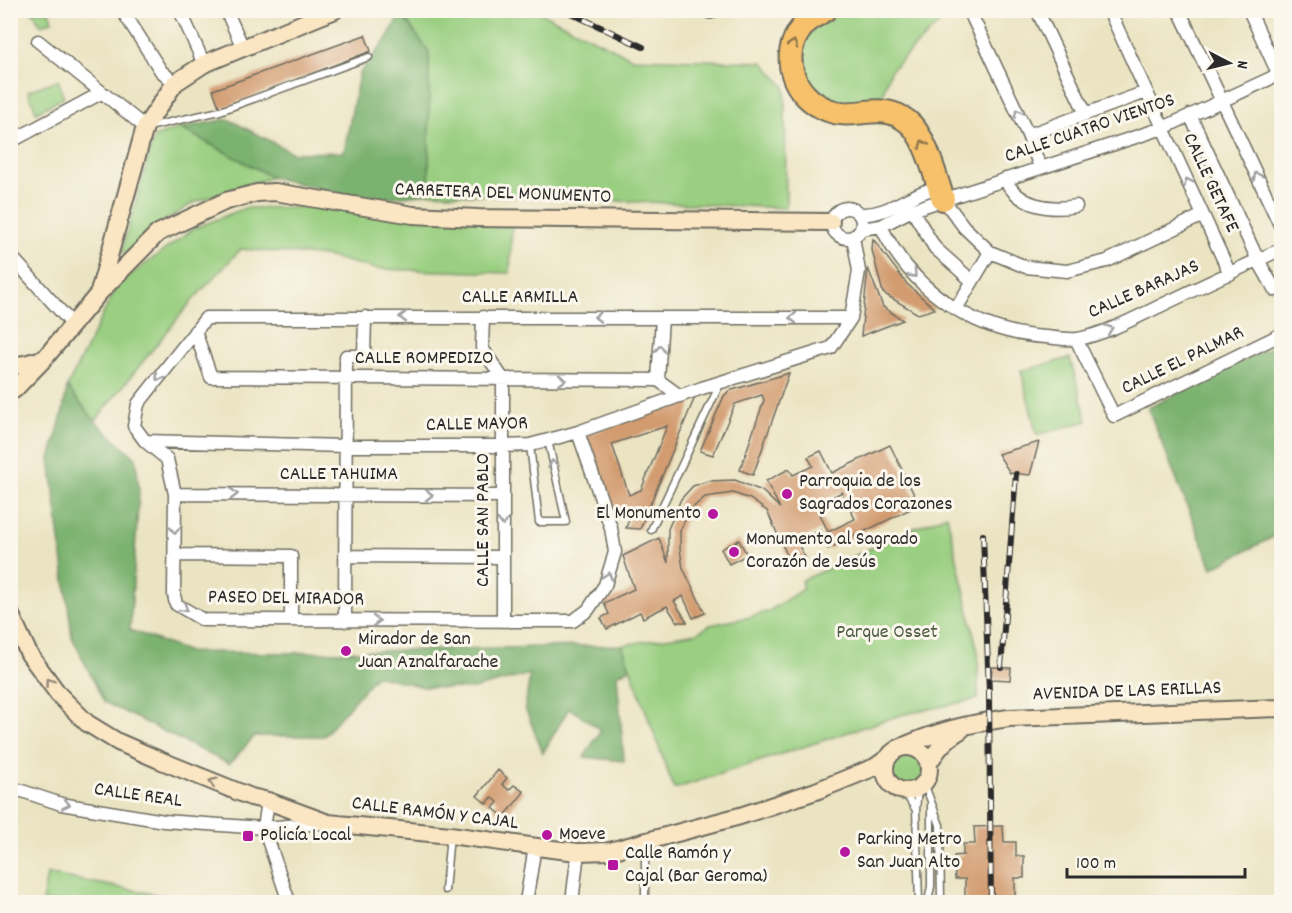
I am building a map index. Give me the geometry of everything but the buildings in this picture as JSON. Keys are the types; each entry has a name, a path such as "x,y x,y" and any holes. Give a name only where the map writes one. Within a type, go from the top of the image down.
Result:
{"highway":[{"path":"825,10 804,24 794,38 790,57 792,76 800,91 813,104 831,112 877,110 895,113 909,122 922,140 941,193"}],"main road":[{"path":"99,293 145,127 175,83 204,64 335,10"},
{"name":"CARRETERA DEL MONUMENTO","path":"11,396 99,293 158,233 226,201 257,194 275,192 413,215 478,218 831,222"},
{"path":"109,256 116,260 133,258"},
{"path":"10,366 44,359"},
{"path":"10,372 15,382 11,396"},
{"name":"CALLE RAMÓN Y CAJAL","path":"10,613 29,654 59,695 87,723 118,742 251,797 328,823 450,835 578,852 610,851 740,816 816,791 875,767 893,753"},
{"name":"AVENIDA DE LAS ERILLAS","path":"893,753 939,731 975,722 1016,717 1281,708"},
{"name":"AVENIDA DE LAS ERILLAS","path":"929,763 937,748 948,738 975,722"},
{"path":"910,747 926,757 929,763 929,771 910,787 887,777 886,763 893,753 910,747"},
{"name":"CALLE RAMÓN Y CAJAL","path":"816,791 866,780 910,787"}],"street":[{"path":"180,10 204,64"},
{"path":"226,10 243,48"},
{"path":"969,10 1028,135 1040,167"},
{"path":"1037,10 1086,114"},
{"name":"CALLE GETAFE","path":"1109,10 1230,274"},
{"path":"1179,10 1281,229"},
{"path":"1249,10 1280,76"},
{"path":"123,13 161,71 175,83"},
{"path":"38,41 145,127"},
{"name":"CALLE CUATRO VIENTOS","path":"857,233 881,226 941,193 976,188 1163,128 1221,100 1280,76"},
{"path":"1028,135 1146,92"},
{"path":"10,142 101,93"},
{"path":"1190,115 1258,260 1275,290 1281,287"},
{"path":"1005,179 1009,187 1025,200 1040,207 1059,209 1076,206"},
{"name":"CALLE CUATRO VIENTOS","path":"860,214 870,215 900,204 929,189 941,193"},
{"path":"941,193 963,227 990,252 1026,267 1066,272 1107,261 1203,215"},
{"path":"851,318 859,271 857,233 862,222 860,214 854,209 847,207 839,209 831,222 836,234 847,238 857,233"},
{"path":"912,210 935,248 972,281"},
{"name":"CALLE BARAJAS","path":"881,226 911,273 936,297 956,309 988,326 1021,334 1076,339 1108,330 1281,249"},
{"path":"956,309 990,252"},
{"path":"10,255 73,325"},
{"name":"CALLE ARMILLA","path":"145,441 134,426 138,404 206,318 219,316 364,316 851,318"},
{"path":"345,621 346,356 364,356 364,316"},
{"path":"483,317 482,348 503,379"},
{"path":"662,318 657,380 680,396"},
{"name":"CALLE MAYOR","path":"145,441 345,446 530,445 578,432 722,382 831,348 851,318"},
{"name":"CALLE ROMPEDIZO","path":"195,331 211,377 657,380"},
{"name":"CALLE EL PALMAR","path":"1076,339 1114,416 1281,334"},
{"name":"CALLE SAN PABLO","path":"503,379 503,621"},
{"name":"PASEO DEL MIRADOR","path":"145,441 167,459 175,494 174,595 176,604 203,620 573,621 588,610 605,585 615,552 611,528 578,432"},
{"name":"CALLE TAHUIMA","path":"175,494 503,496"},
{"path":"175,555 291,556 291,620"},
{"path":"345,556 503,557"},
{"name":"CALLE REAL","path":"10,787 61,804 164,821 264,828 328,823"},
{"path":"268,801 264,828 289,903"},
{"path":"526,903 535,846"},
{"path":"572,903 578,852"}],"lane":[{"path":"145,127 220,111 369,57"},
{"path":"651,530 722,382"},
{"path":"530,445 539,522 566,522 548,440"},
{"path":"910,787 931,802 940,825 942,903"},
{"path":"910,787 916,810 918,901"},
{"path":"910,787 916,810"},
{"path":"928,903 931,886 931,802"},
{"path":"445,890 450,835"},
{"path":"645,842 645,903"}],"green space":[{"path":"32,11 49,11 52,21 41,25"},
{"path":"399,11 423,11 439,15 448,11 537,11 632,58 763,62 785,87 786,208 429,193 429,52"},
{"path":"844,11 952,11 890,71 880,104 823,104 798,70 803,42 818,23"},
{"path":"401,13 429,52 429,193 366,200 272,177 180,128 228,119 293,153 344,152 359,74 386,40"},
{"path":"58,80 64,98 36,112 28,91"},
{"path":"180,128 272,177 193,203 143,235 132,251 121,253 154,137"},
{"path":"322,207 512,219 510,273 376,269 326,256 241,249 191,302 95,421 67,387 118,284 195,228 245,208"},
{"path":"1281,342 1281,533 1212,568 1148,408"},
{"path":"1070,358 1087,421 1037,435 1021,371"},
{"path":"67,387 95,421 136,458 139,492 130,630 189,652 287,653 622,645 630,668 617,675 624,761 584,757 601,730 569,708 543,753 525,708 530,674 473,689 423,687 376,675 324,736 255,736 229,764 104,702 72,637 50,459"},
{"name":"Parque Osset","path":"947,515 978,652 978,699 901,715 674,789 622,645 697,633 710,625 769,611 803,589 801,581"},
{"path":"907,752 919,757 924,769 919,781 907,786 895,781 890,769 895,757"},
{"path":"47,874 197,902 42,902"}],"railway":[{"path":"564,10 643,47"},
{"path":"1001,667 1016,474"},
{"path":"983,535 989,693 991,902"}],"place":[{"name":"Parroquia de los Sagrados Corazones","path":"787,494"},
{"name":"El Monumento","path":"713,514"},
{"name":"Monumento al Sagrado Corazón de Jesús","path":"734,552"},
{"name":"Mirador de San Juan Aznalfarache","path":"346,651"},
{"name":"Moeve","path":"547,835"},
{"name":"Policía Local","path":"248,836"},
{"name":"Parking Metro San Juan Alto","path":"845,852"},
{"name":"Calle Ramón y Cajal (Bar Geroma)","path":"613,865"}]}
